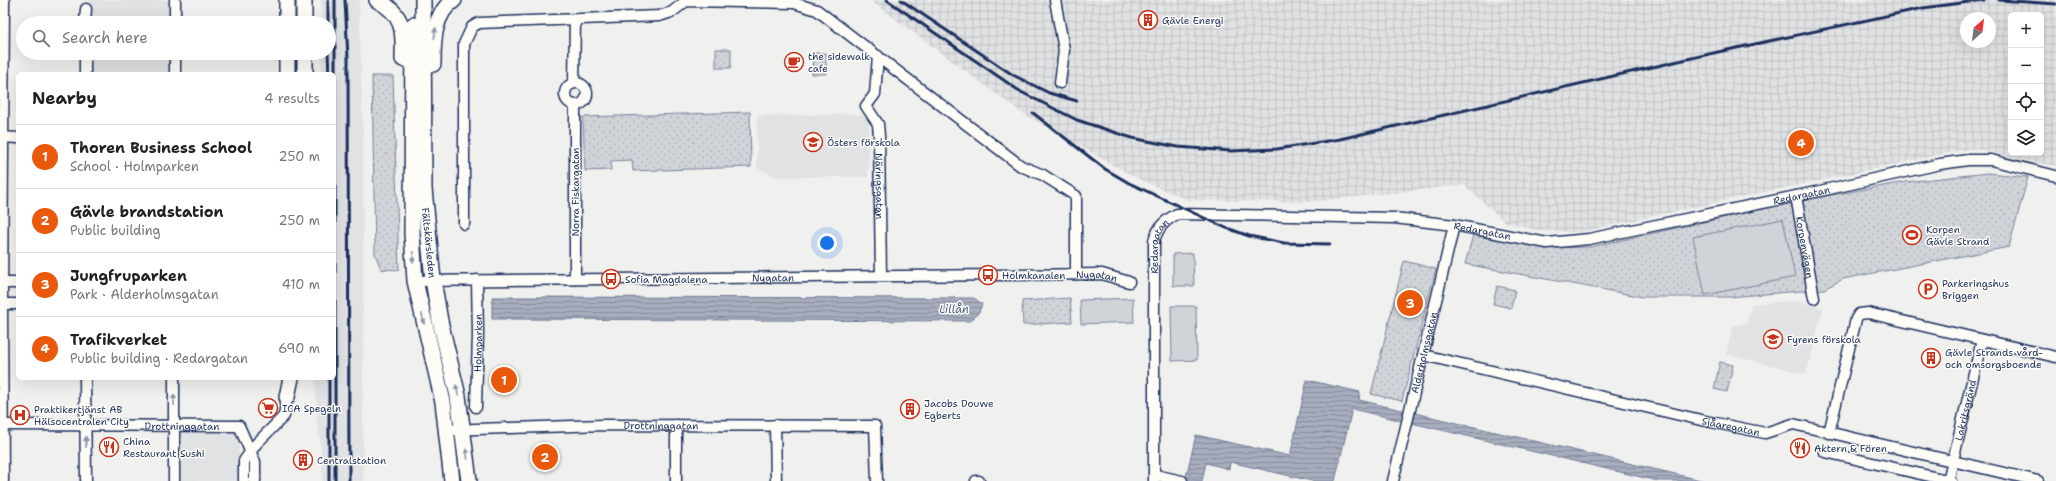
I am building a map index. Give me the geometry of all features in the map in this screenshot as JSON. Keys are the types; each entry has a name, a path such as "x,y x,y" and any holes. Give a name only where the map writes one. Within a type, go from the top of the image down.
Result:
{"main road":[{"path":"287,0 287,16"},
{"path":"304,0 304,16"},
{"path":"377,0 394,12 399,18 401,27 404,48 402,171 412,234"},
{"name":"Fältskärsleden","path":"413,0 418,22 424,189 433,280 463,428 469,481"},
{"name":"Fältskärsleden","path":"423,0 418,22 412,234 415,281 423,322 436,370 447,430 452,481"},
{"path":"430,239 434,145 433,54 435,29 441,14 454,0"},
{"path":"287,60 287,72"},
{"path":"305,60 305,72"},
{"path":"287,380 287,397"},
{"path":"287,397 291,380"}],"street":[{"path":"3,481 1,304 4,0"},
{"path":"175,0 175,16"},
{"path":"1055,0 1064,50 1060,83"},
{"path":"464,224 464,44 472,27 479,24 575,21 659,16 672,12 686,1 794,3 817,10 1021,166 1043,175 1076,196 1076,274"},
{"path":"86,9 86,16"},
{"path":"574,83 575,21"},
{"name":"Näringsgatan","path":"878,56 875,94 866,106 878,124 881,276"},
{"path":"85,60 85,72"},
{"path":"174,72 175,60"},
{"path":"574,83 585,88 586,96 582,102 575,105 568,102 565,94 567,87 574,83"},
{"name":"Norra Fiskargatan","path":"575,105 575,279"},
{"path":"2,138 16,138"},
{"name":"Redargatan","path":"1155,478 1152,253 1156,232 1164,221 1177,214 1194,213 1394,218 1454,225 1547,243 1589,239 1796,196 1940,164 1968,160 1991,160 2056,176"},
{"name":"Korpenvägen","path":"1796,196 1814,298"},
{"name":"Alderholmsgatan","path":"1393,481 1454,225"},
{"name":"Nygatan","path":"415,281 1102,274 1129,282"},
{"name":"Holmparken","path":"476,407 478,333 477,280"},
{"path":"2,283 16,283"},
{"path":"1,304 16,304"},
{"path":"1829,433 1856,319 1859,314 1868,313 2056,357"},
{"name":"Lakritsgränd","path":"1949,481 1982,340"},
{"name":"Sjåaregatan","path":"1423,355 1700,420 1764,433 1793,424 2038,481"},
{"path":"85,380 86,481"},
{"path":"174,380 174,481"},
{"path":"244,481 244,461 284,416 287,397"},
{"name":"Drottninggatan","path":"2,425 239,426 252,452"},
{"name":"Drottninggatan","path":"447,430 463,428 604,425 875,426 877,481"},
{"path":"676,425 676,481"},
{"path":"775,425 776,481"},
{"path":"252,452 255,462 256,481"},
{"path":"1825,452 1949,481"},
{"path":"1155,478 1181,481"}],"shaded area":[{"path":"89,0 170,0 170,16 89,16"},
{"path":"321,0 359,0 363,136 363,481 322,481 322,459 317,420 315,380 336,380 336,72 322,72 321,60 336,60 336,16 321,16"},
{"path":"870,0 2056,0 2056,166 2009,156 2044,156 2044,12 2008,12 2008,156 1971,148 1579,232 1540,231 1505,222 1464,185 1308,202 1188,200 1136,178 1022,113"},
{"path":"716,49 731,49 731,68 716,68"},
{"path":"813,53 826,53 826,74 812,74"},
{"path":"89,60 169,60 169,72 89,72"},
{"path":"372,76 393,76 399,270 381,269 375,254"},
{"path":"750,112 751,167 633,171 632,160 611,161 611,170 585,171 583,117"},
{"name":"Östers förskola","path":"843,114 869,115 868,177 777,177 757,168 757,116"},
{"path":"1988,173 2028,177 2009,247 1843,279 1824,289 1729,297 1643,297 1465,264 1473,235 1545,248 1590,247 1804,200 1905,182"},
{"path":"1783,219 1795,277 1705,295 1693,237"},
{"path":"1193,253 1194,286 1173,286 1173,254"},
{"path":"1404,261 1436,269 1402,401 1371,394"},
{"path":"1497,286 1515,290 1511,308 1493,304"},
{"path":"1070,298 1072,322 1023,325 1022,301"},
{"path":"1133,298 1134,322 1081,324 1080,300"},
{"name":"Fyrens förskola","path":"1795,301 1823,308 1806,374 1726,354 1733,326 1747,323 1752,304"},
{"path":"1171,306 1196,306 1197,360 1172,361"},
{"path":"1720,362 1733,365 1727,392 1714,389"},
{"path":"174,426 239,426 239,481 174,481"}],"water":[{"name":"Lillån","path":"492,297 974,298 982,304 979,312 971,321 492,319"},
{"path":"1307,380 1360,392 1359,400 1705,481 1658,481 1352,409 1335,481 1312,481 1230,462 1229,469 1206,463 1202,481 1185,481 1196,435 1290,456"}],"railway":[{"path":"328,0 328,16"},
{"path":"335,0 335,16"},
{"path":"345,0 348,58 349,481"},
{"path":"887,0 1021,92 1077,120 1132,138 1178,147 1231,151 1277,149 1340,139 1718,52 1923,8 1984,0"},
{"path":"901,0 1013,75 1049,93 1077,101"},
{"path":"1999,0 2056,4"},
{"path":"328,60 329,72"},
{"path":"335,60 335,72"},
{"path":"1033,113 1105,169 1129,183 1224,227 1249,236 1284,243 1330,244"},
{"path":"329,380 329,481"},
{"path":"335,380 335,481"}],"place":[{"name":"Gävle Energi","path":"1148,20"},
{"name":"the sidewalk cafe","path":"794,62"},
{"name":"Östers förskola","path":"813,142"},
{"name":"Trafikverket","path":"1801,143"},
{"name":"Korpen Gävle Strand","path":"1912,235"},
{"name":"Holmkanalen","path":"988,275"},
{"name":"Sofia Magdalena","path":"611,279"},
{"name":"Parkeringshus Briggen","path":"1928,289"},
{"name":"Jungfruparken","path":"1410,303"},
{"name":"Fyrens förskola","path":"1773,339"},
{"name":"Gävle Strands vård- och omsorgsboende","path":"1931,358"},
{"name":"Thoren Business School","path":"504,380"},
{"name":"ICA Spegeln","path":"268,408"},
{"name":"Jacobs Douwe Egberts","path":"910,409"},
{"name":"Praktikertjänst AB Hälsocentralen City","path":"20,415"},
{"name":"China Restaurant Sushi","path":"109,447"},
{"name":"Aktern & Fören","path":"1800,448"},
{"name":"Gävle brandstation","path":"545,457"},
{"name":"Centralstation","path":"303,460"}]}
